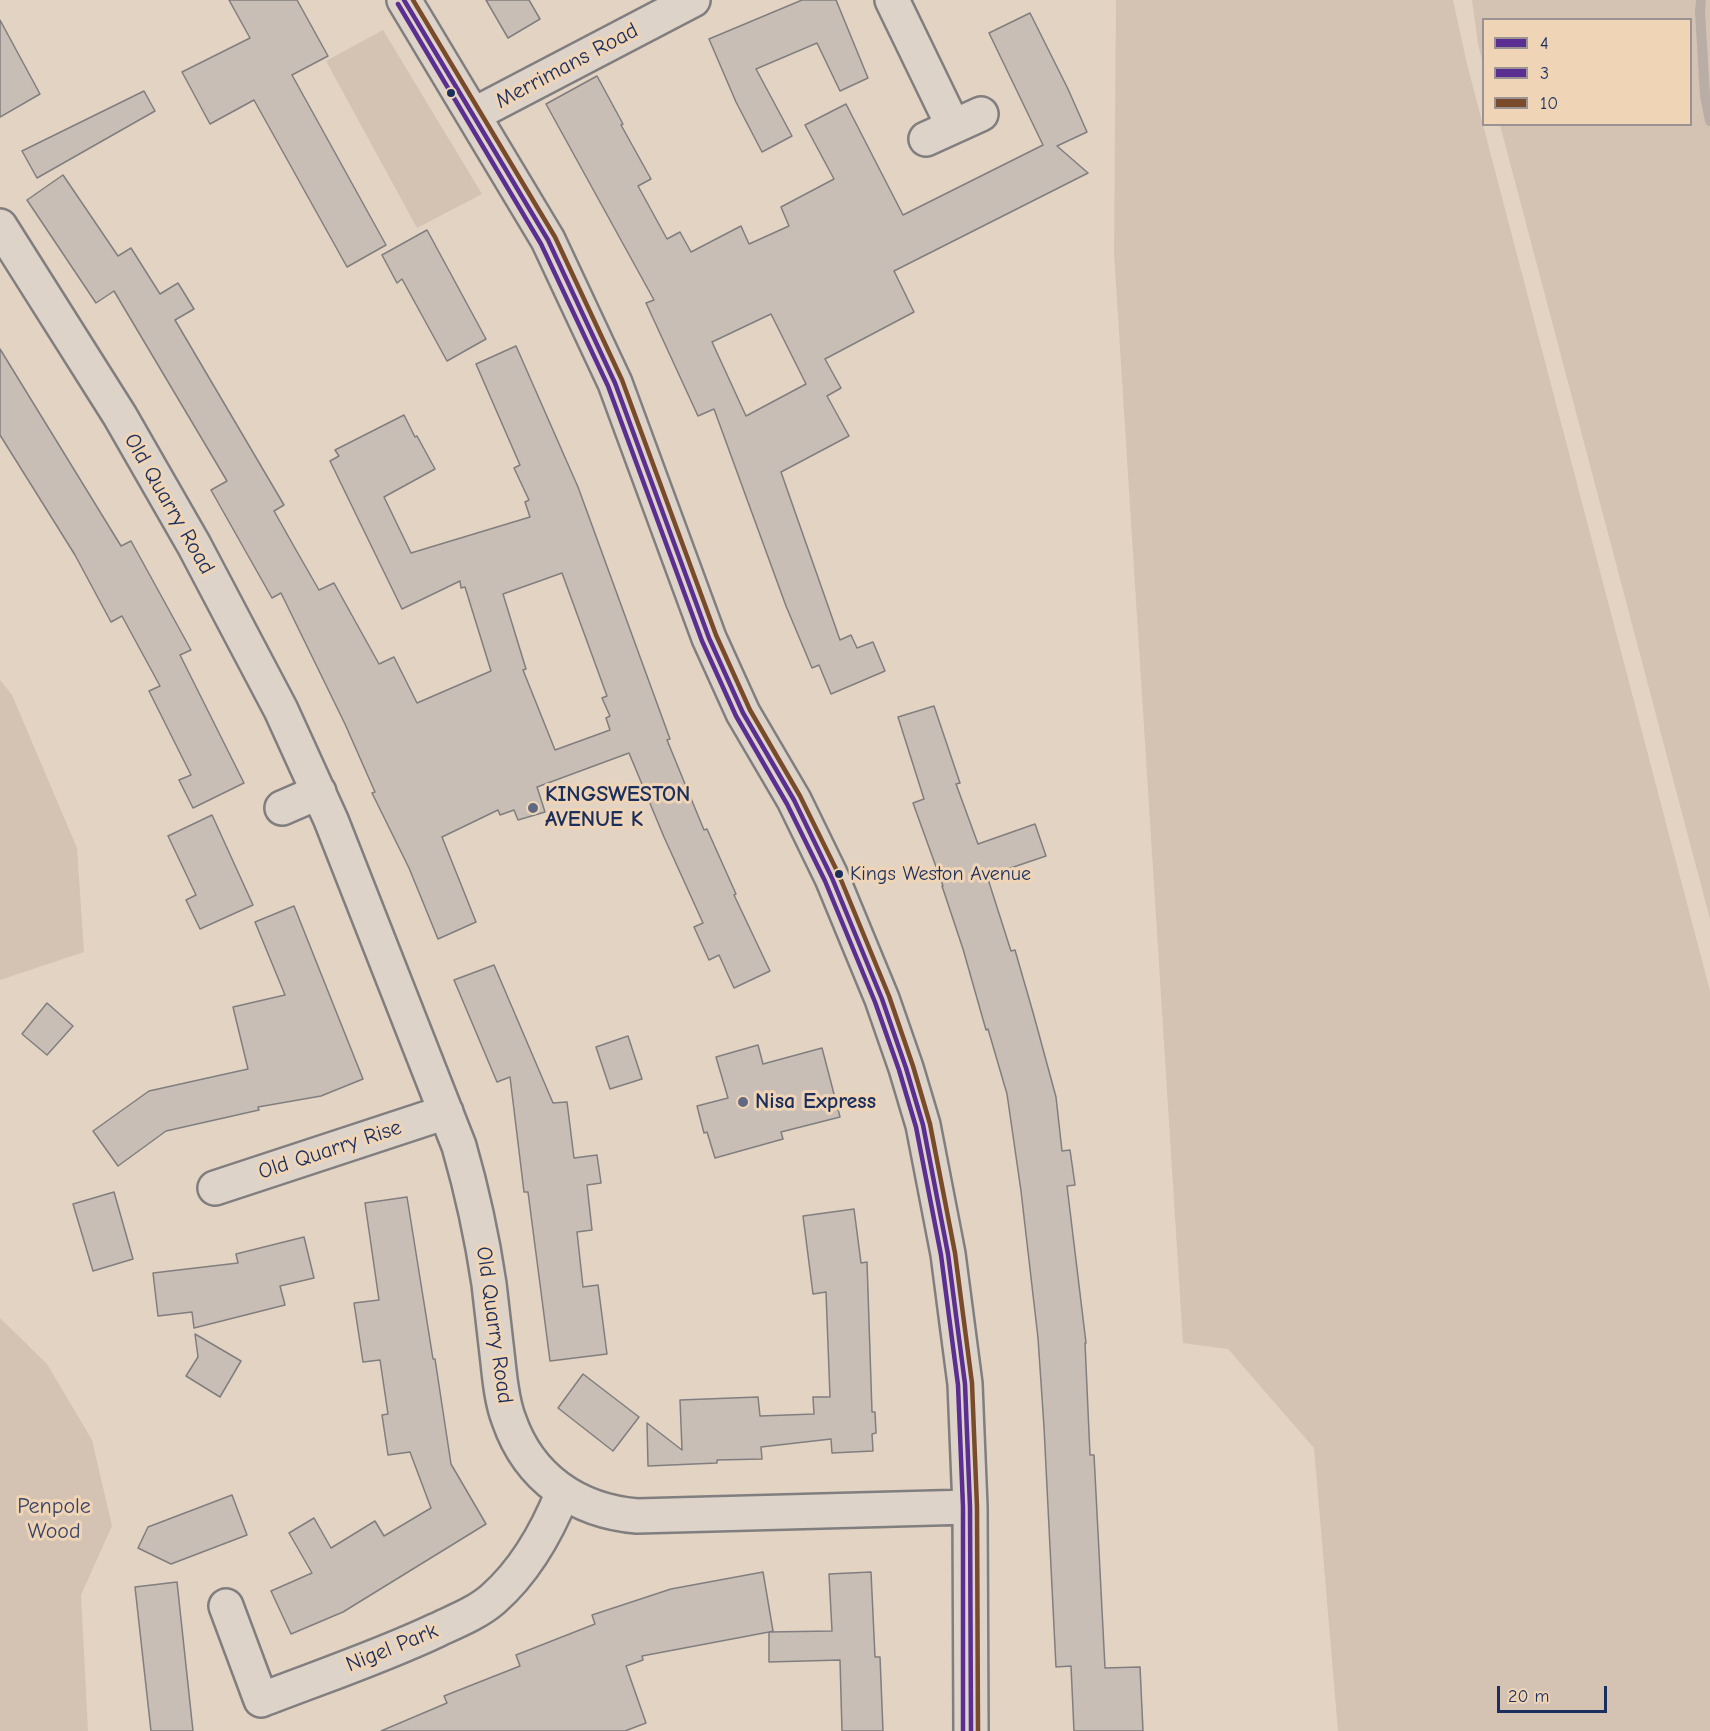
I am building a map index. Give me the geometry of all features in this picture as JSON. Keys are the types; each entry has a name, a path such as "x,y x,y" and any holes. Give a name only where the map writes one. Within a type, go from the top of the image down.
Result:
{"street":[{"path":"404,0 548,240 615,383 709,638 743,713 794,800 832,878 882,999 906,1068 923,1125 948,1254 965,1384 970,1507 971,1731"},
{"name":"Merrimans Road","path":"473,115 693,0"},
{"path":"892,0 954,126"},
{"name":"Old Quarry Road","path":"0,226 120,416 188,535 281,710 319,792 382,946 459,1146 480,1234 502,1391 509,1421 531,1460 563,1492 600,1510 636,1516 970,1507"},
{"path":"282,808 319,792"},
{"name":"Old Quarry Rise","path":"214,1188 446,1112"},
{"name":"Nigel Park","path":"225,1606 261,1700 412,1642 478,1610 493,1599 524,1564 543,1537 563,1492"}],"green space":[{"path":"1116,0 1453,0 1482,126 1710,991 1710,1731 1338,1731 1314,1448 1228,1349 1183,1343 1114,253"},
{"path":"1472,0 1710,0 1710,919 1500,126 1692,126 1692,18 1482,18 1482,60"},
{"path":"383,30 482,194 417,228 326,61"},
{"path":"0,680 12,695 77,848 84,952 0,980"},
{"name":"Penpole Wood","path":"0,1318 47,1364 92,1440 112,1526 81,1595 88,1731 0,1731"}],"building":[{"path":"229,0 297,0 328,56 292,75 386,245 347,267 254,100 210,124 182,72 250,38"},
{"path":"486,0 529,0 540,19 508,38"},
{"path":"802,0 836,0 868,78 840,91 817,43 756,69 792,136 762,152 736,102 709,39"},
{"path":"1030,13 1087,132 1057,146 1088,173 894,271 914,312 825,359 841,388 827,396 849,436 781,472 840,640 851,635 857,648 873,642 885,671 831,694 819,665 812,668 786,606 714,409 698,416 646,303 654,300 546,104 597,76 651,179 638,186 667,239 680,232 691,252 741,226 749,244 789,226 781,207 834,179 805,125 846,104 903,215 1043,145 989,33","holes":["771,314 806,384 746,416 712,342"]},
{"path":"0,20 40,94 0,117"},
{"path":"144,91 155,111 37,178 22,151"},
{"path":"63,175 118,256 131,248 160,294 178,283 194,309 175,320 284,505 274,511 296,550 319,590 334,583 379,664 394,657 417,703 491,671 465,587 461,588 460,581 402,609 330,461 339,456 335,450 404,415 435,469 384,497 411,553 530,517 525,502 529,500 514,468 520,465 476,364 516,346 578,487 670,739 667,740 704,830 707,829 736,894 734,895 770,971 734,988 719,955 709,960 694,927 703,923 629,753 537,787 545,812 518,820 514,810 500,815 498,810 442,837 476,922 438,939 409,868 372,793 375,792 345,724 281,593 272,598 211,490 227,481 114,291 96,303 27,200","holes":["562,573 607,696 602,698 610,716 606,718 610,730 555,750 523,670 526,669 503,594"]},
{"path":"427,230 486,339 447,361 402,279 397,283 382,255"},
{"path":"0,349 121,546 131,541 191,650 180,655 244,783 193,808 179,780 191,775 149,691 160,686 122,616 111,622 75,555 0,435"},
{"path":"934,706 960,783 956,784 978,844 1035,824 1046,856 987,876 1011,951 1015,950 1034,1016 1056,1097 1062,1151 1070,1150 1075,1185 1067,1186 1086,1343 1090,1455 1094,1455 1105,1668 1140,1667 1143,1731 1074,1731 1071,1666 1056,1667 1038,1338 1007,1094 943,886 913,803 924,799 898,717"},
{"path":"212,815 253,905 200,929 186,900 196,895 168,836"},
{"path":"294,906 363,1079 321,1096 258,1107 259,1110 166,1131 118,1166 93,1131 149,1091 248,1069 233,1007 285,995 255,922"},
{"path":"494,965 553,1103 567,1102 574,1158 597,1155 601,1183 587,1185 592,1230 577,1232 583,1287 598,1285 607,1354 550,1361 528,1192 524,1192 510,1077 497,1082 454,980"},
{"path":"47,1003 73,1026 47,1055 22,1034"},
{"path":"628,1036 642,1079 610,1089 596,1047"},
{"path":"758,1045 763,1064 822,1048 840,1117 781,1132 783,1139 715,1158 707,1132 704,1133 697,1106 728,1098 716,1057"},
{"path":"114,1192 133,1259 93,1271 73,1204"},
{"path":"407,1197 451,1464 486,1524 343,1612 291,1634 271,1591 312,1573 289,1533 314,1518 331,1548 375,1521 384,1536 431,1508 410,1452 388,1455 382,1415 388,1414 380,1360 363,1362 354,1303 379,1300 365,1203"},
{"path":"854,1209 861,1263 867,1262 872,1412 875,1412 876,1433 872,1434 873,1451 832,1453 831,1439 761,1447 762,1459 648,1466 647,1423 682,1450 680,1400 758,1397 760,1416 814,1414 813,1397 830,1397 826,1292 813,1294 803,1216"},
{"path":"304,1237 314,1278 280,1286 285,1305 194,1328 192,1312 158,1316 153,1273 238,1263 236,1254"},
{"path":"195,1334 241,1361 220,1397 186,1376 198,1357"},
{"path":"583,1374 639,1417 613,1451 558,1408"},
{"path":"232,1495 247,1535 171,1564 138,1548 148,1527"},
{"path":"763,1572 773,1631 642,1656 643,1660 626,1666 646,1723 625,1731 381,1731 447,1703 444,1696 520,1666 516,1655 595,1624 592,1615 671,1589"},
{"path":"871,1572 875,1657 880,1657 883,1731 842,1731 840,1660 769,1662 769,1632 832,1631 829,1574"},
{"path":"177,1582 193,1731 151,1731 135,1587"}],"waterway":[{"path":"1701,0 1705,96 1710,121"}],"transit line":[{"name":"4","path":"404,0 548,240 615,383 709,638 743,713 794,800 832,878 882,999 906,1068 923,1125 948,1254 965,1384 970,1507 971,1731"},
{"name":"10","path":"413,0 555,237 622,380 716,635 750,710 800,796 839,875 889,996 913,1066 930,1124 955,1253 972,1383 977,1507 978,1731"},
{"name":"3","path":"398,4 541,244 608,386 702,641 736,716 787,804 825,881 875,1002 899,1070 916,1127 941,1255 958,1385 963,1507 963,1731"}],"place":[{"name":"KINGSWESTON AVENUE K","path":"533,808"},
{"name":"Kings Weston Avenue","path":"839,874"},
{"name":"Nisa Express","path":"743,1102"}]}
